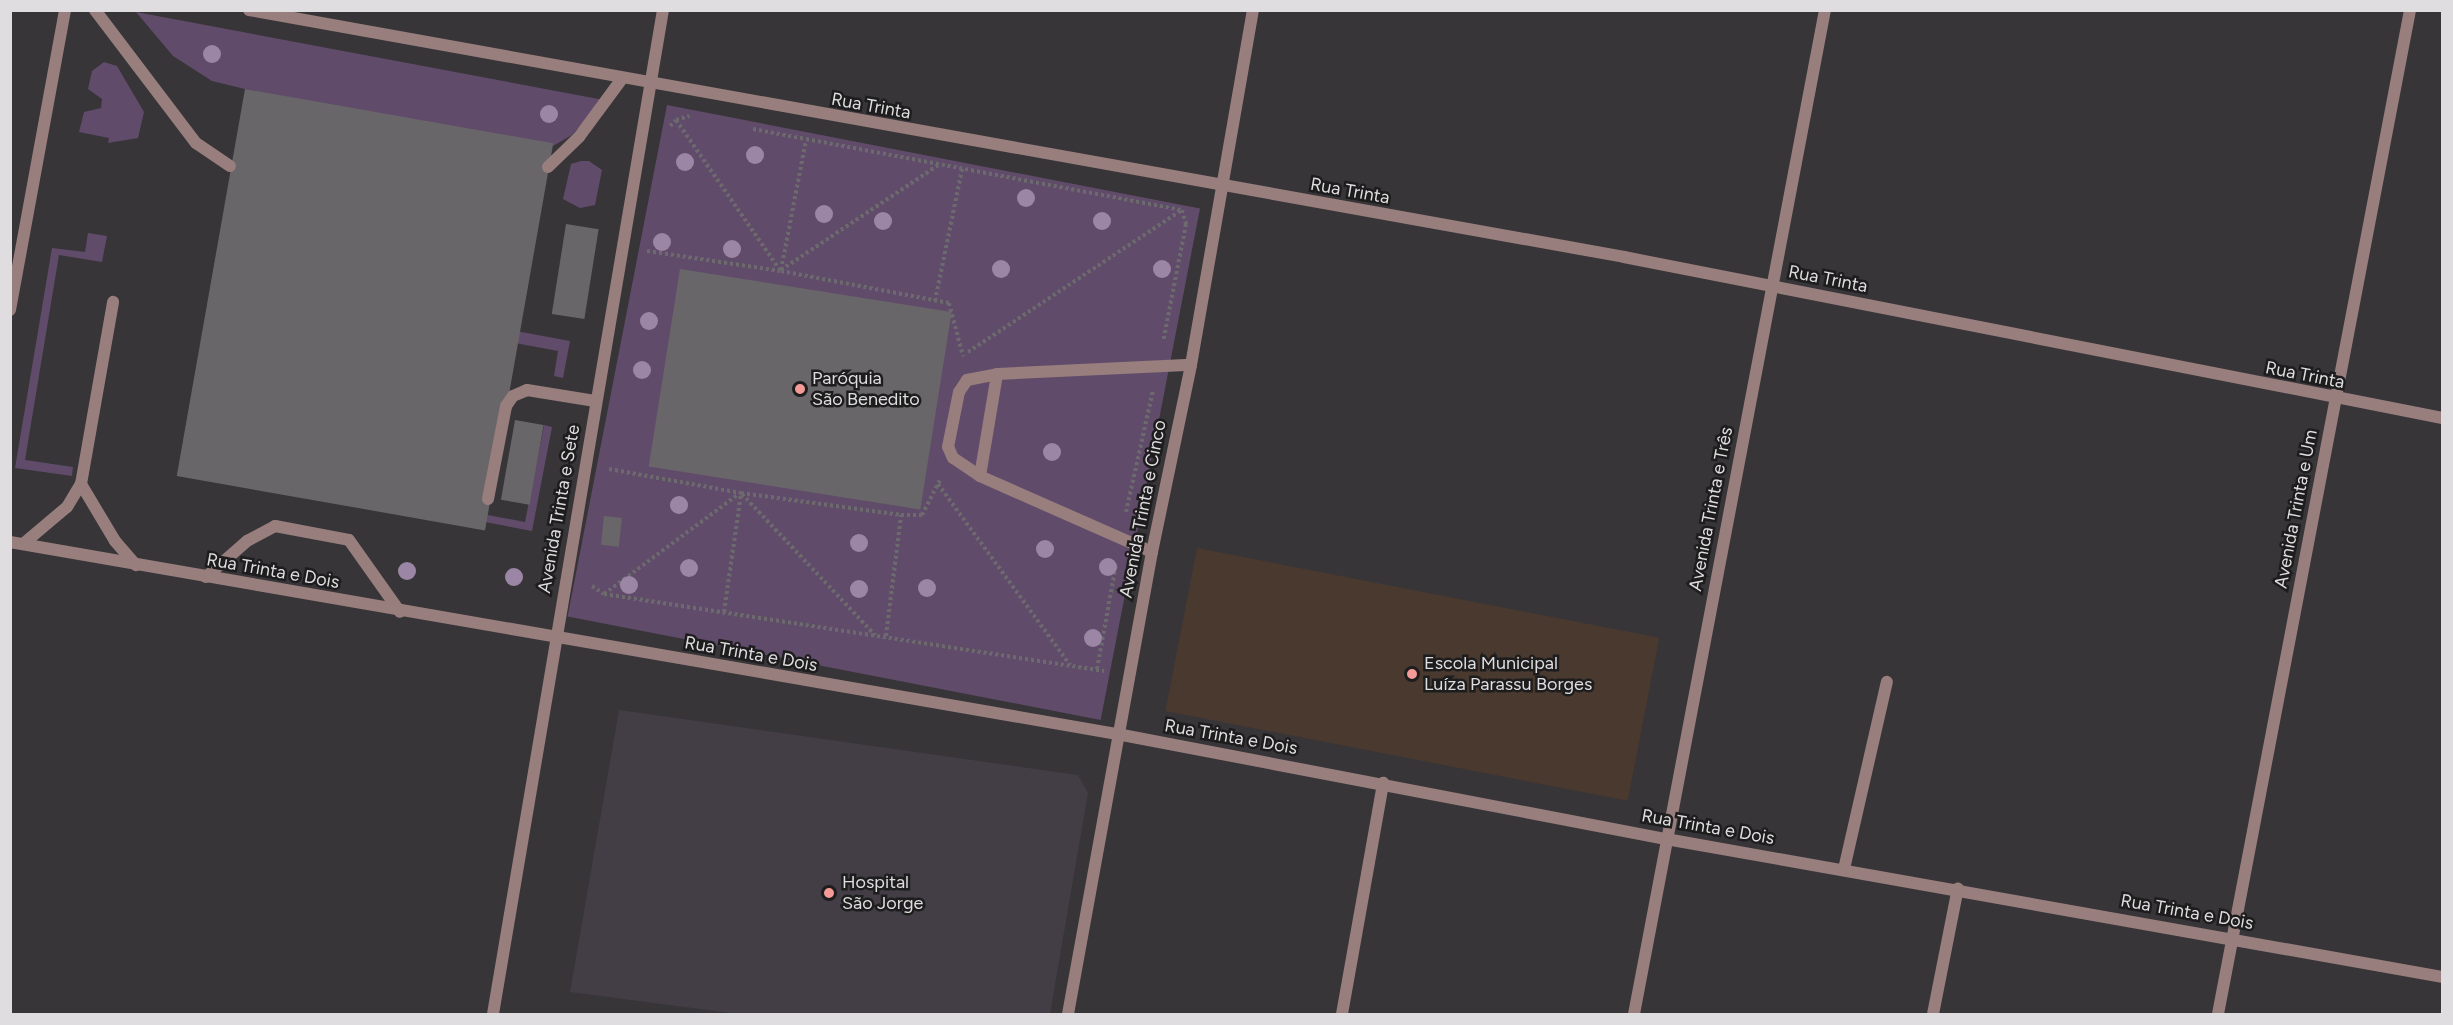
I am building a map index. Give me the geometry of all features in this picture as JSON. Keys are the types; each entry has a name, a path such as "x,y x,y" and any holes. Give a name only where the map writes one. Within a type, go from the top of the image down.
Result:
{"street":[{"path":"10,310 65,10"},
{"path":"95,10 196,143 230,166"},
{"name":"Rua Trinta","path":"249,10 621,80 1772,286 2336,399 2442,418"},
{"name":"Avenida Trinta e Sete","path":"493,1014 554,639 663,10"},
{"name":"Avenida Trinta e Cinco","path":"1068,1014 1152,552 1191,365 1253,10"},
{"name":"Avenida Trinta e Três","path":"1634,1014 1825,10"},
{"name":"Avenida Trinta e Um","path":"2218,1014 2410,10"},
{"path":"548,167 579,137 621,80"},
{"path":"23,544 67,507 81,484 113,302"},
{"path":"1152,552 980,476 953,458 948,447 959,392 967,380 997,374 1191,365"},
{"path":"980,476 997,374"},
{"path":"489,499 506,406 513,396 527,390 595,401"},
{"path":"81,484 115,541 136,565"},
{"path":"206,577 247,541 275,526 349,540 400,612"},
{"name":"Rua Trinta e Dois","path":"10,542 554,639 1118,735 1383,783 1666,839 1958,888 2442,977"},
{"path":"1844,869 1887,682"},
{"path":"1342,1014 1383,783"},
{"path":"1933,1014 1958,888"}],"path":[{"path":"669,129 676,120 699,118"},
{"path":"676,120 781,271"},
{"path":"742,127 1182,210"},
{"path":"781,271 806,140"},
{"path":"781,271 939,164"},
{"path":"935,301 962,169"},
{"path":"963,356 1182,210"},
{"path":"1096,669 1120,538 1158,367 1186,225 1182,210"},
{"path":"647,260 649,240"},
{"path":"647,251 781,271 949,303 967,380"},
{"path":"607,481 611,458"},
{"path":"609,469 741,493 901,515 922,515 953,458"},
{"path":"938,484 1071,665"},
{"path":"604,594 741,493"},
{"path":"724,612 741,493"},
{"path":"741,493 875,635"},
{"path":"886,636 901,515"},
{"path":"590,574 592,586 604,594 1129,674"}],"shaded area":[{"path":"136,12 604,100 572,135 553,146 245,89 212,81 173,56"},
{"path":"104,62 117,66 144,112 138,138 108,143 109,138 79,132 84,112 101,108 102,99 88,89 92,71"},
{"path":"667,105 1200,209 1101,720 568,616"},
{"path":"589,161 602,170 595,205 580,208 563,199 571,164"},
{"path":"88,233 107,236 102,262 59,255 25,460 73,467 72,476 15,468 52,248 85,252"},
{"path":"516,331 570,341 563,378 554,376 558,351 515,343"},
{"path":"544,425 552,427 532,531 480,521 482,514 525,522"},
{"name":"Escola Municipal Luíza Parassu Borges","path":"1197,548 1659,638 1628,801 1165,711"},
{"name":"Hospital São Jorge","path":"619,710 1078,775 1088,793 1050,1014 738,1014 570,992"}],"building":[{"path":"245,89 553,143 485,530 177,476"},
{"path":"566,224 599,229 584,319 552,314"},
{"name":"Paróquia São Benedito","path":"680,269 952,312 920,510 649,467"},
{"path":"515,420 544,425 529,505 501,500"},
{"path":"604,516 622,518 619,547 601,545"}],"place":[{"name":"Paróquia São Benedito","path":"800,389"},
{"name":"Escola Municipal Luíza Parassu Borges","path":"1412,674"},
{"name":"Hospital São Jorge","path":"829,893"}]}
